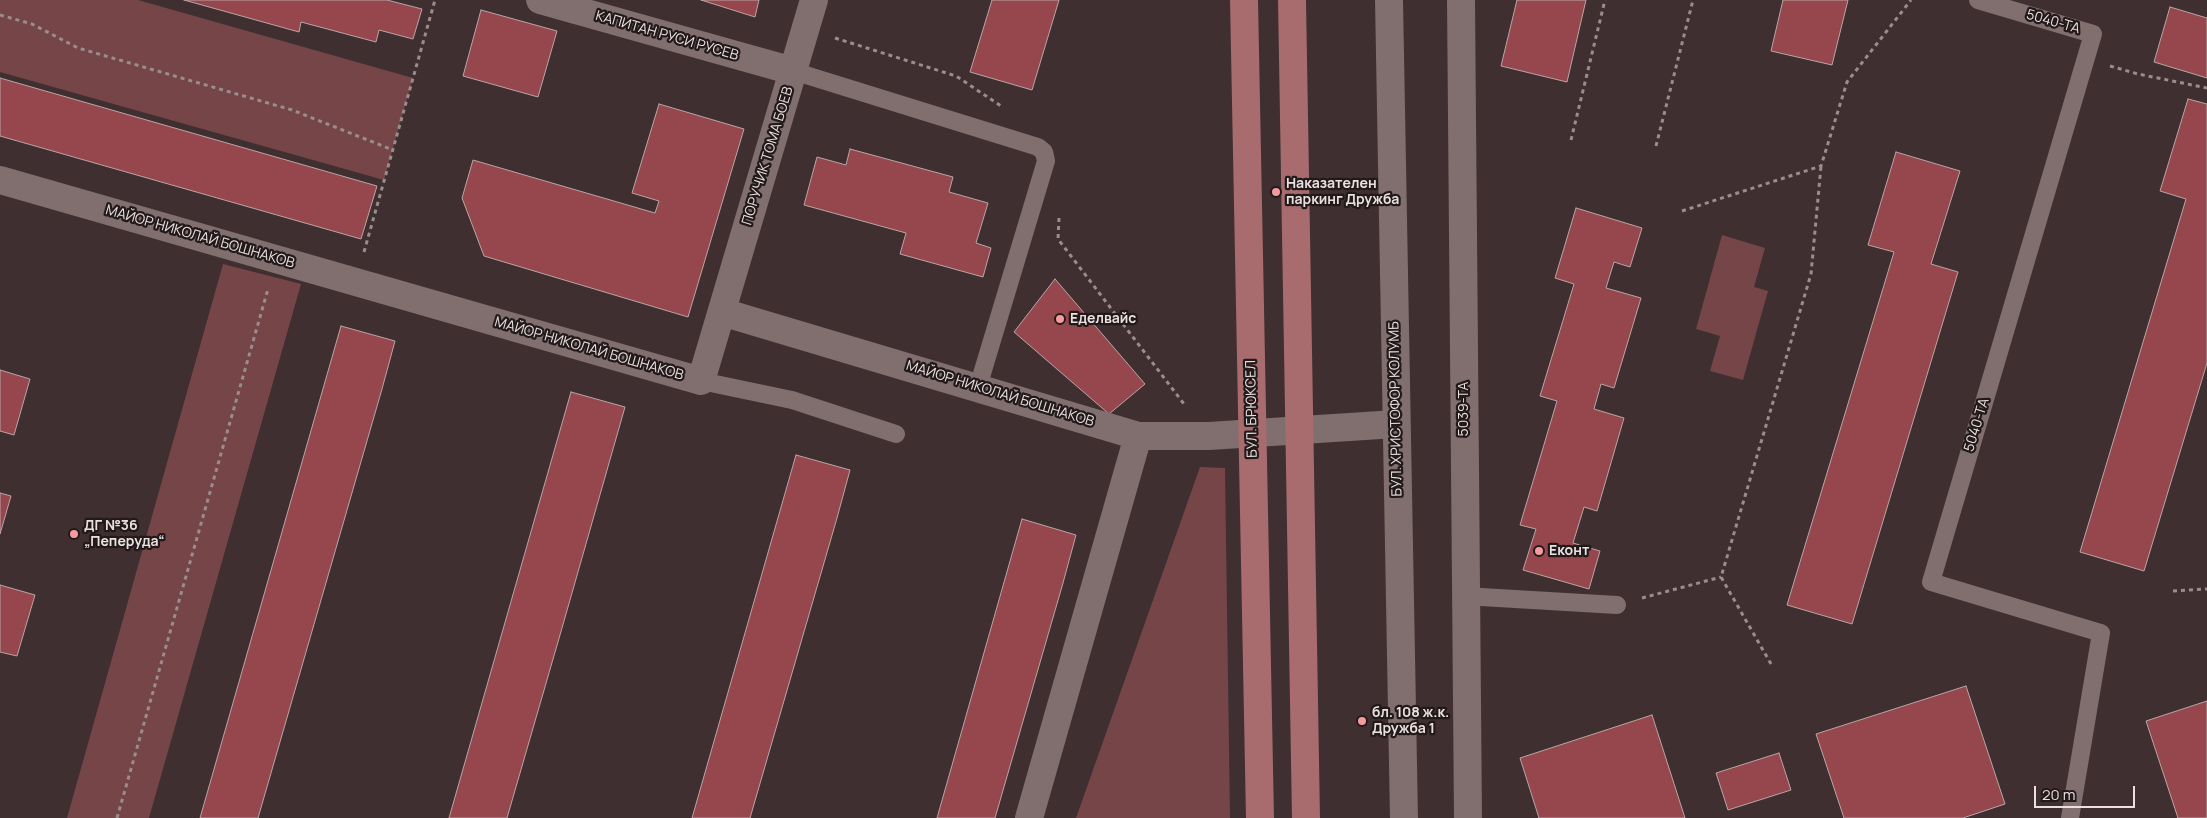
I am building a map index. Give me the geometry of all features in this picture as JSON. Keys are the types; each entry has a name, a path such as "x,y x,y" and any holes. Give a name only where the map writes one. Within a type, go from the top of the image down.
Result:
{"main road":[{"name":"БУЛ. БРЮКСЕЛ","path":"1244,0 1260,818"},
{"path":"1292,0 1306,818"}],"street":[{"name":"КАПИТАН РУСИ РУСЕВ","path":"540,0 793,71"},
{"name":"ПОРУЧИК ТОМА БОЕВ","path":"722,312 814,0"},
{"name":"БУЛ. ХРИСТОФОР КОЛУМБ","path":"1389,0 1404,818"},
{"name":"5039-ТА","path":"1460,0 1464,596 1468,818"},
{"name":"МАЙОР НИКОЛАЙ БОШНАКОВ","path":"0,180 701,381 722,312 1138,436 1208,436 1396,424"},
{"path":"1029,818 1138,436"}],"lane":[{"name":"5040-ТА","path":"1978,0 2093,34 1931,582 2101,633 2070,818"},
{"path":"793,71 1038,147 1044,152 1046,161 978,387"},
{"path":"701,381 792,400 896,434"},
{"path":"1464,596 1618,605"}],"path":[{"path":"355,282 436,0"},
{"path":"1571,140 1606,0"},
{"path":"1656,146 1693,0"},
{"path":"1771,664 1720,577 1812,274 1821,166 1847,82 1911,0"},
{"path":"0,15 32,24 78,48 292,110 393,150"},
{"path":"2087,58 2138,74 2207,88"},
{"path":"1682,210 1821,166"},
{"path":"117,818 276,259"},
{"path":"1618,605 1720,577"},
{"path":"2173,591 2207,589"}],"shaded area":[{"path":"0,0 138,0 413,78 384,180 0,72"},
{"path":"1722,235 1765,248 1754,287 1768,291 1743,380 1710,371 1720,336 1696,329"},
{"path":"223,264 301,284 149,818 67,818"},
{"path":"1200,467 1225,468 1230,818 1076,818"}],"building":[{"path":"184,0 387,0 422,9 413,39 379,30 376,42 301,22 299,32"},
{"path":"701,0 759,0 755,17"},
{"path":"992,0 1059,0 1032,90 970,72"},
{"path":"1517,0 1586,0 1567,82 1501,66"},
{"path":"1783,0 1848,0 1832,65 1771,51"},
{"path":"2170,7 2207,18 2207,78 2154,62"},
{"path":"481,10 557,31 538,97 463,76"},
{"path":"0,78 377,186 361,239 0,136"},
{"path":"2188,99 2207,104 2207,363 2144,571 2080,552 2186,199 2160,191"},
{"path":"659,104 744,129 688,317 484,256 462,198 473,160 655,213 659,201 632,193"},
{"path":"850,149 953,177 949,192 988,203 976,243 991,248 983,277 900,254 906,233 804,205 817,157 846,165"},
{"path":"1896,152 1960,171 1931,264 1958,272 1852,624 1787,605 1894,252 1868,245"},
{"path":"1576,208 1642,228 1630,267 1614,262 1606,288 1641,298 1614,388 1601,384 1594,409 1624,418 1597,511 1584,507 1573,543 1600,551 1589,589 1523,570 1536,529 1520,525 1557,401 1540,396 1574,284 1555,278"},
{"path":"1055,279 1145,384 1109,414 1014,332"},
{"path":"341,326 395,341 382,389 258,818 200,818"},
{"path":"0,370 30,379 14,435 0,431"},
{"path":"571,392 625,407 562,628 507,818 449,818"},
{"path":"796,455 850,470 837,518 750,818 692,818"},
{"path":"0,493 11,496 0,534"},
{"path":"1022,519 1076,535 1063,583 995,818 937,818"},
{"path":"0,585 35,595 17,656 0,652"},
{"path":"1966,686 2005,804 1963,818 1844,818 1816,734"},
{"path":"2207,701 2207,818 2178,818 2146,721"},
{"path":"1652,715 1685,818 1539,818 1520,758"},
{"path":"1779,753 1791,790 1728,810 1716,773"}],"place":[{"name":"Наказателен паркинг Дружба","path":"1276,192"},
{"name":"Еделвайс","path":"1060,319"},
{"name":"ДГ №36 „Пеперуда“","path":"74,534"},
{"name":"Еконт","path":"1539,551"},
{"name":"бл. 108 ж.к. Дружба 1","path":"1362,721"}]}
